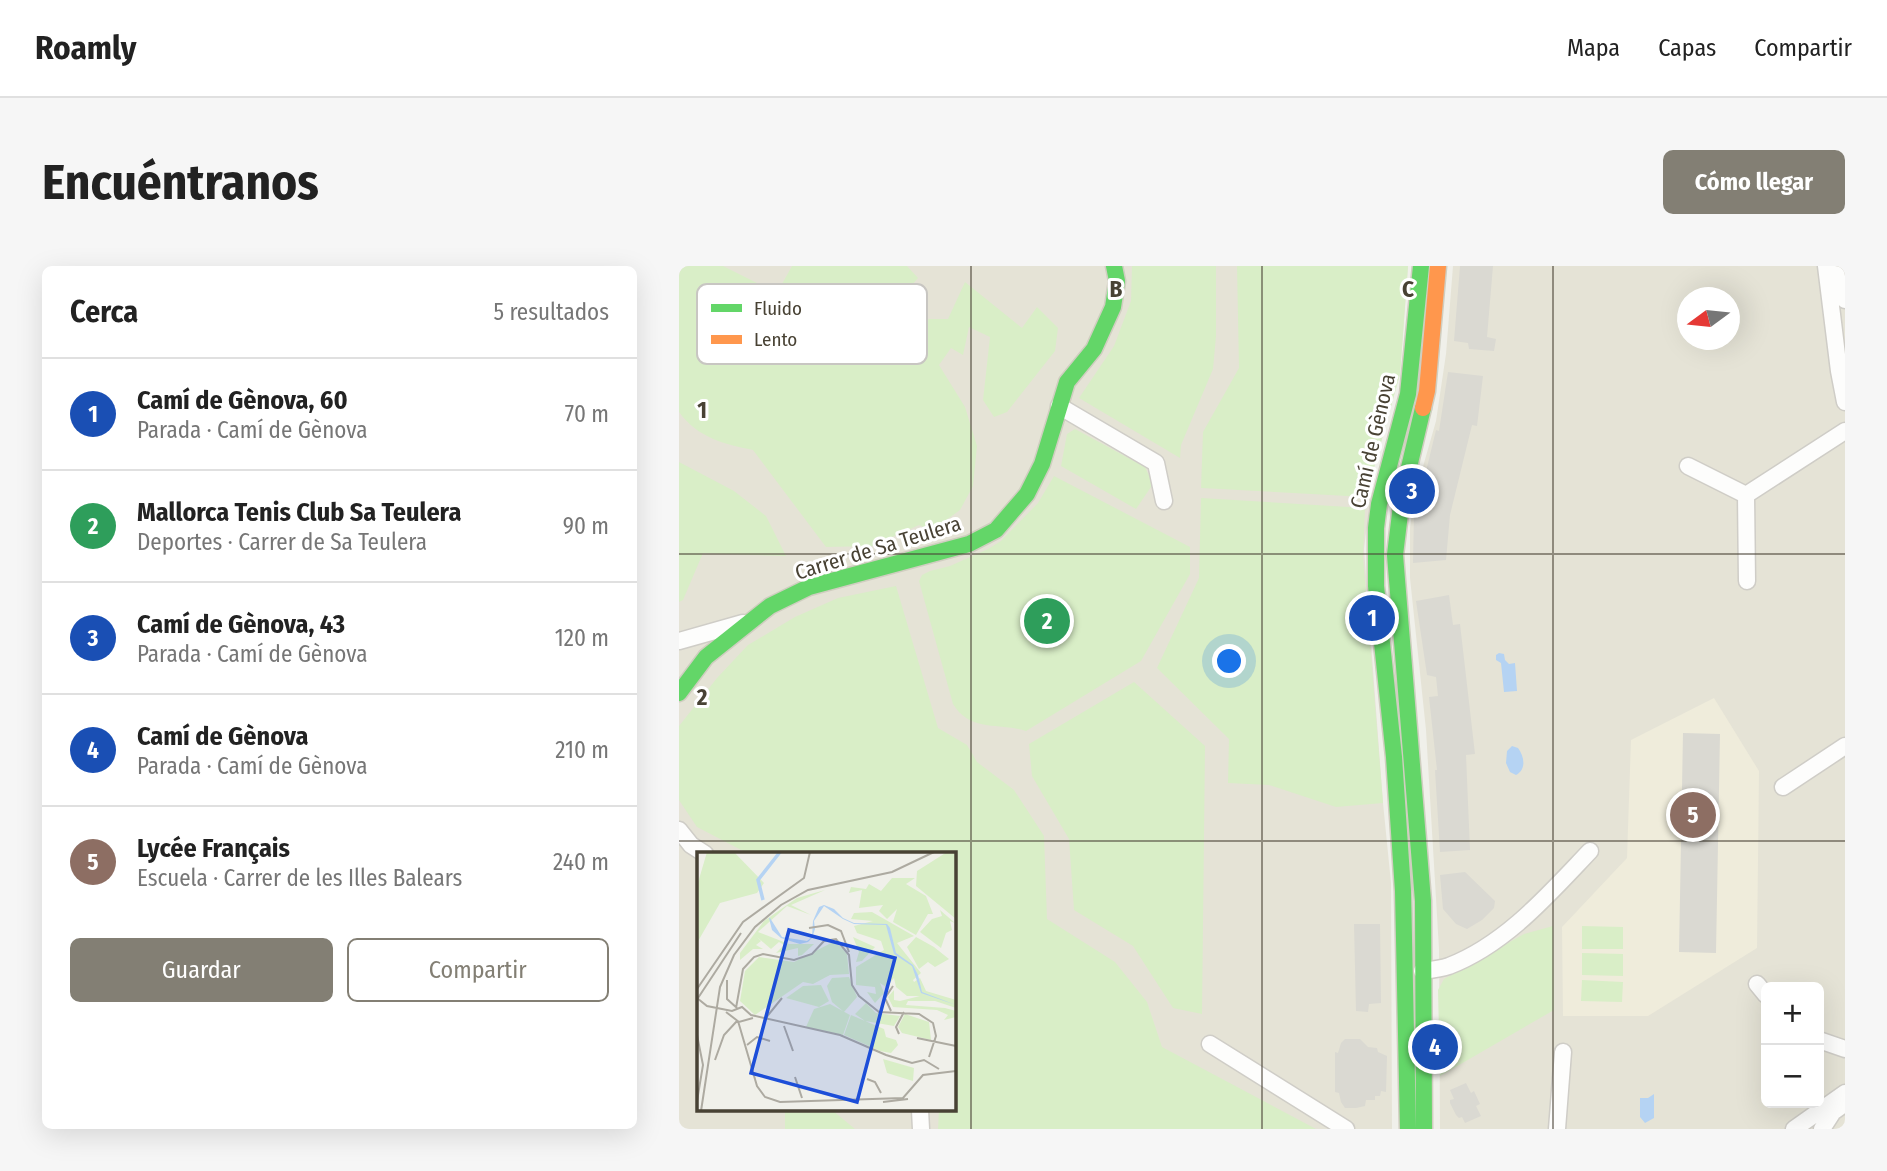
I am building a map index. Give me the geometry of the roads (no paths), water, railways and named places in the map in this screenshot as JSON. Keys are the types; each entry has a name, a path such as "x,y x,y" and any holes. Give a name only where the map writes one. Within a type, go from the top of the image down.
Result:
{"street":[{"name":"Carrer de Sa Teulera","path":"679,693 704,660 770,606 809,587 969,544 996,530 1027,494 1042,464 1067,382 1094,349 1113,307 1117,281 1114,266"},
{"name":"Camí de Gènova","path":"1408,1129 1403,891 1394,757 1376,586 1376,528 1379,504 1408,394 1421,266"},
{"name":"Camí de Gènova","path":"1424,1129 1423,901 1395,555 1402,497 1427,391 1438,266"},
{"path":"1826,266 1845,402"},
{"path":"1841,266 1845,300"},
{"path":"1059,405 1156,463 1164,501"},
{"path":"1747,495 1845,431"},
{"path":"1688,466 1747,495"},
{"path":"1747,495 1747,581"},
{"path":"680,640 749,621"},
{"path":"680,640 704,660"},
{"path":"1783,787 1845,746"},
{"path":"679,830 691,845 702,852"},
{"path":"1422,971 1448,967 1490,944 1535,909 1590,851"},
{"path":"1824,1042 1844,1050"},
{"path":"1210,1044 1346,1129"},
{"path":"1557,1129 1563,1052"},
{"path":"1794,1129 1845,1093"},
{"path":"1823,1129 1833,1112 1845,1104"},
{"path":"1823,1129 1845,1114"}],"water":[{"path":"1499,653 1504,654 1509,664 1515,663 1517,691 1504,692 1501,663 1496,660"},
{"path":"1512,746 1518,748 1523,758 1522,769 1516,775 1510,772 1506,763 1507,751"},
{"path":"1654,1094 1654,1118 1645,1123 1640,1117 1640,1098 1648,1098"}],"place":[{"name":"Camí de Gènova, 43","path":"1412,491"},
{"name":"Camí de Gènova, 60","path":"1372,618"},
{"name":"Mallorca Tenis Club Sa Teulera","path":"1047,621"},
{"name":"Lycée Français","path":"1693,815"},
{"name":"Camí de Gènova","path":"1435,1047"}]}
